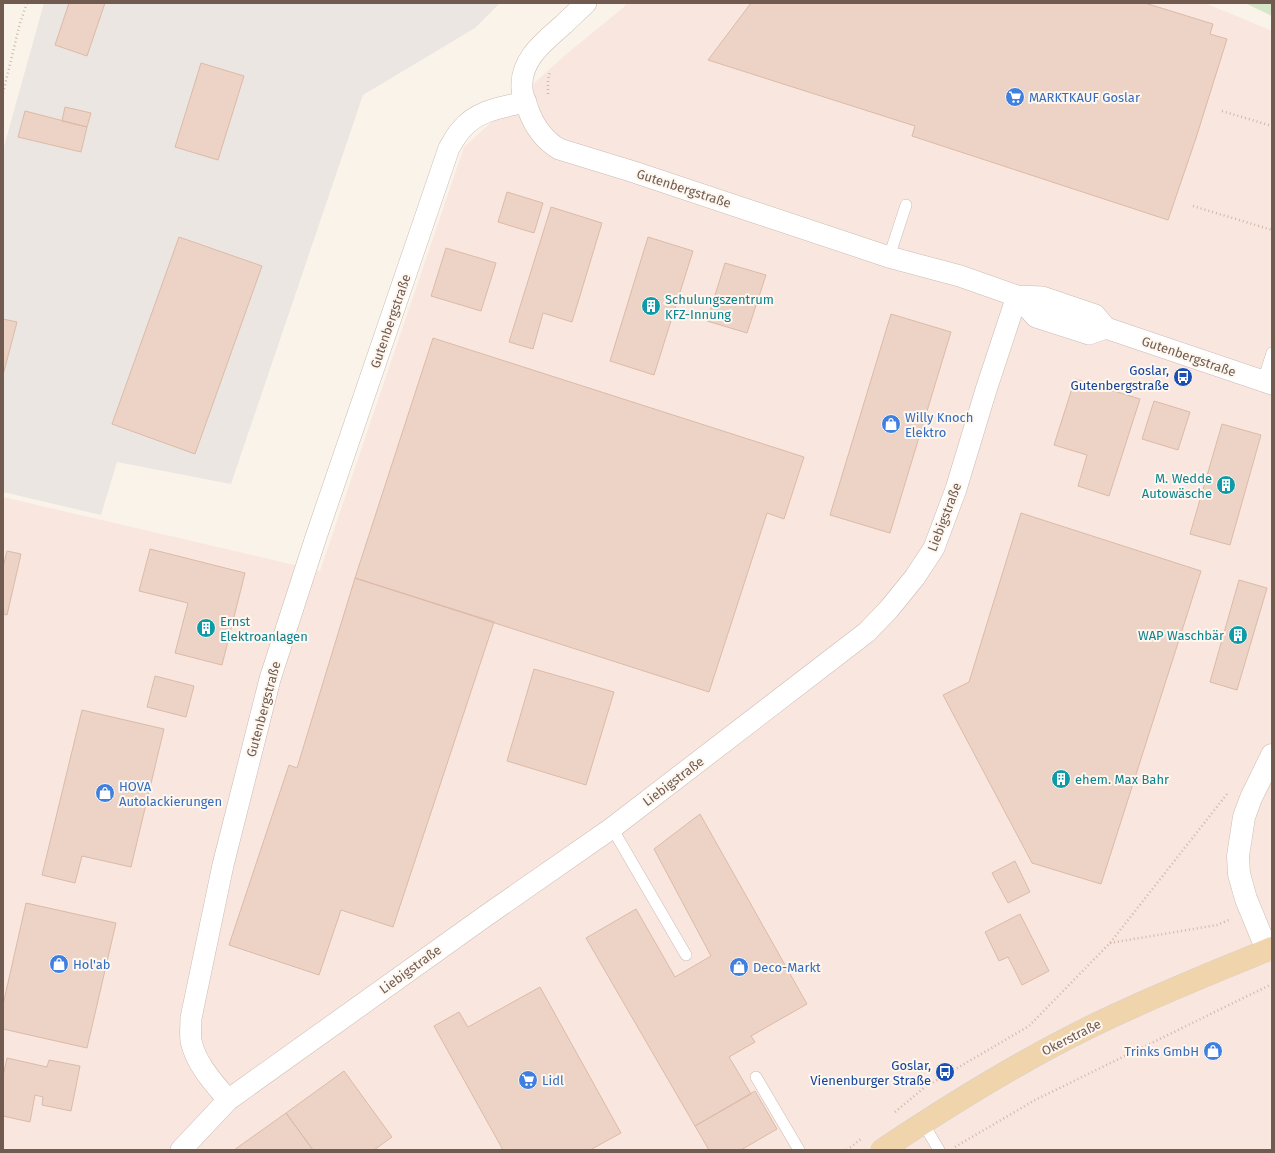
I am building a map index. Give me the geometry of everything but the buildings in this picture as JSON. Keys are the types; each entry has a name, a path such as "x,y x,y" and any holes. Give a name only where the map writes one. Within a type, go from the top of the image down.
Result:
{"main road":[{"path":"1269,949 1251,910 1239,874 1238,856 1244,816 1272,755"},
{"path":"1240,839 1248,865 1272,926"},
{"name":"Okerstraße","path":"882,1150 968,1093 1085,1029 1269,949"}],"street":[{"path":"526,102 522,89 524,74 530,58 541,44 586,3"},
{"name":"Gutenbergstraße","path":"228,1100 208,1076 197,1058 191,1040 191,1018 223,865 270,679 319,530 449,148 461,130 474,118 491,110 526,102 532,119 542,135 549,143 559,149 634,172 889,257 960,276 1017,296 1042,297 1096,315 1106,328 1268,383"},
{"name":"Liebigstraße","path":"181,1150 228,1100 474,924 612,828 867,632 889,609 934,548 956,489 986,390 1017,296"}],"lane":[{"path":"889,257 906,205"},
{"path":"1268,383 1272,353"},
{"path":"612,828 686,955"},
{"path":"756,1077 799,1150"},
{"path":"923,1123 940,1150"}],"path":[{"path":"3,93 20,23 27,3"},
{"path":"548,95 548,80 552,65"},
{"path":"1222,111 1272,126"},
{"path":"1193,206 1272,230"},
{"path":"889,1116 925,1087 1029,1026 1110,943 1230,790"},
{"path":"1110,943 1217,926 1251,910"},
{"path":"950,1150 1035,1100 1272,984"},
{"path":"847,1150 865,1136"}],"shaded area":[{"path":"44,3 500,3 475,28 363,95 231,484 117,462 101,515 3,492 3,150"},
{"path":"626,3 1205,3 1272,31 1272,1150 3,1150 3,497 320,571 464,147 563,57 624,7"}],"green space":[{"path":"1245,3 1272,3 1272,16"}],"place":[{"name":"MARKTKAUF Goslar","path":"1015,97"},
{"name":"Schulungszentrum KFZ-Innung","path":"651,306"},
{"name":"Goslar, Gutenbergstraße","path":"1183,377"},
{"name":"Willy Knoch Elektro","path":"891,424"},
{"name":"M. Wedde Autowäsche","path":"1226,485"},
{"name":"Ernst Elektroanlagen","path":"206,628"},
{"name":"WAP Waschbär","path":"1238,635"},
{"name":"ehem. Max Bahr","path":"1061,779"},
{"name":"HOVA Autolackierungen","path":"105,793"},
{"name":"Hol'ab","path":"59,964"},
{"name":"Deco-Markt","path":"739,967"},
{"name":"Trinks GmbH","path":"1213,1051"},
{"name":"Goslar, Vienenburger Straße","path":"945,1072"},
{"name":"Lidl","path":"528,1080"}]}
